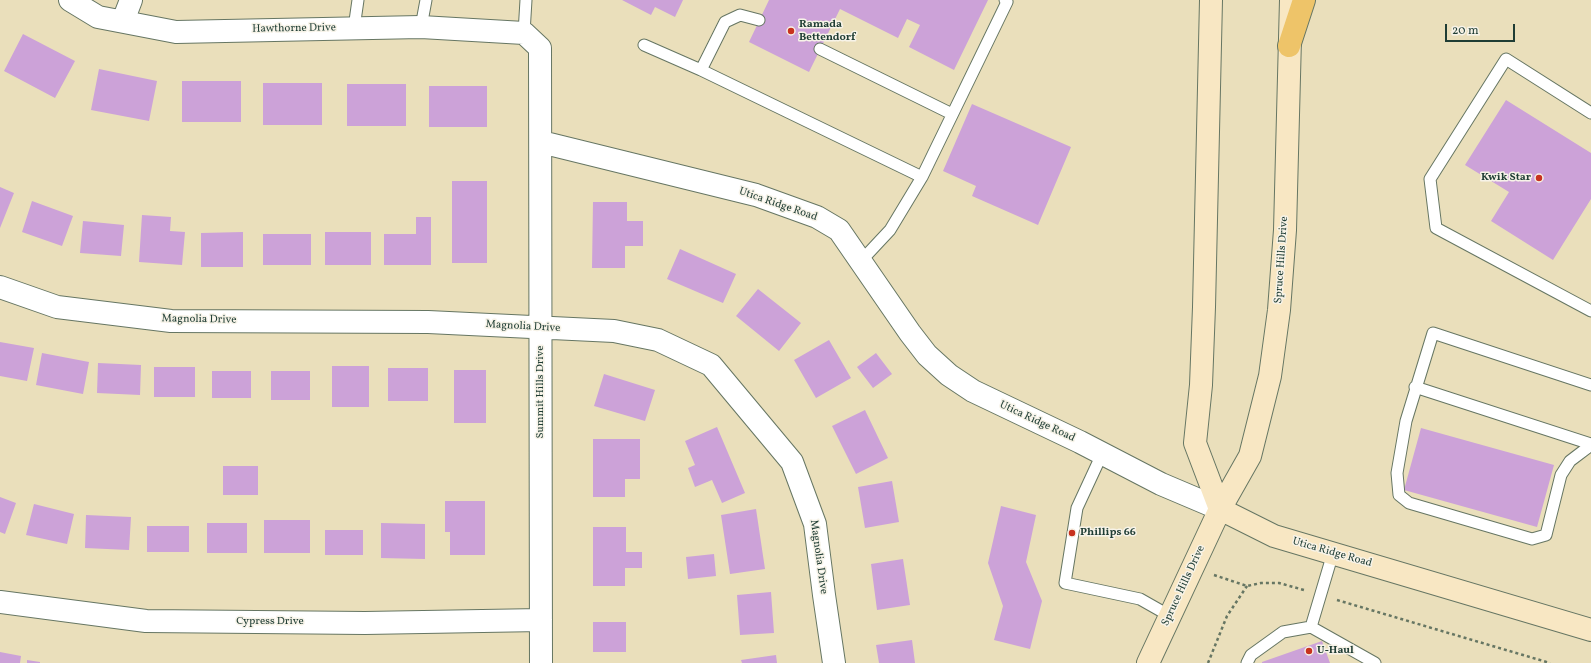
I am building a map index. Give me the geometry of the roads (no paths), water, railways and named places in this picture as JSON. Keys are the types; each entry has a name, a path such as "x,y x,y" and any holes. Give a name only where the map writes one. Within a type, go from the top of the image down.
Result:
{"highway":[{"path":"1289,46 1304,0"}],"main road":[{"path":"1211,0 1204,307 1201,385 1195,443 1220,509"},
{"name":"Spruce Hills Drive","path":"1148,663 1220,509 1250,456 1270,376 1279,310 1285,230 1290,0"},
{"name":"Utica Ridge Road","path":"1220,509 1274,536 1591,630"}],"street":[{"name":"Hawthorne Drive","path":"70,0 98,17 176,32 421,27 524,33"},
{"path":"123,21 131,0"},
{"name":"Summit Hills Drive","path":"524,33 540,48 541,663"},
{"name":"Utica Ridge Road","path":"541,142 756,195 817,217 839,230 910,333 927,355 949,375 973,391 1162,484 1220,509"},
{"name":"Magnolia Drive","path":"0,288 57,307 171,321 428,322 614,331 658,340 711,365 792,462 815,524 834,663"},
{"name":"Cypress Drive","path":"0,602 146,621 365,623 541,620"}],"lane":[{"path":"354,28 358,0"},
{"path":"421,27 426,0"},
{"path":"524,33 526,0"},
{"path":"861,261 890,230 922,177 1007,2 1006,0"},
{"path":"701,70 726,22 740,15 759,20"},
{"path":"644,45 701,70 922,177"},
{"path":"820,49 952,114"},
{"path":"1591,113 1506,58 1430,179 1436,228 1591,311"},
{"path":"1591,385 1433,334 1415,387 1406,421 1397,474 1399,495 1409,503 1532,539 1546,535 1561,475 1570,461 1591,445"},
{"path":"1415,387 1591,445"},
{"path":"1102,454 1077,508 1065,583 1140,599 1170,616"},
{"path":"1311,627 1333,553"},
{"path":"1247,663 1251,655 1283,632 1311,627 1375,663"}],"place":[{"name":"Ramada Bettendorf","path":"791,31"},
{"name":"Kwik Star","path":"1539,178"},
{"name":"Phillips 66","path":"1072,533"},
{"name":"U-Haul","path":"1309,651"}]}
